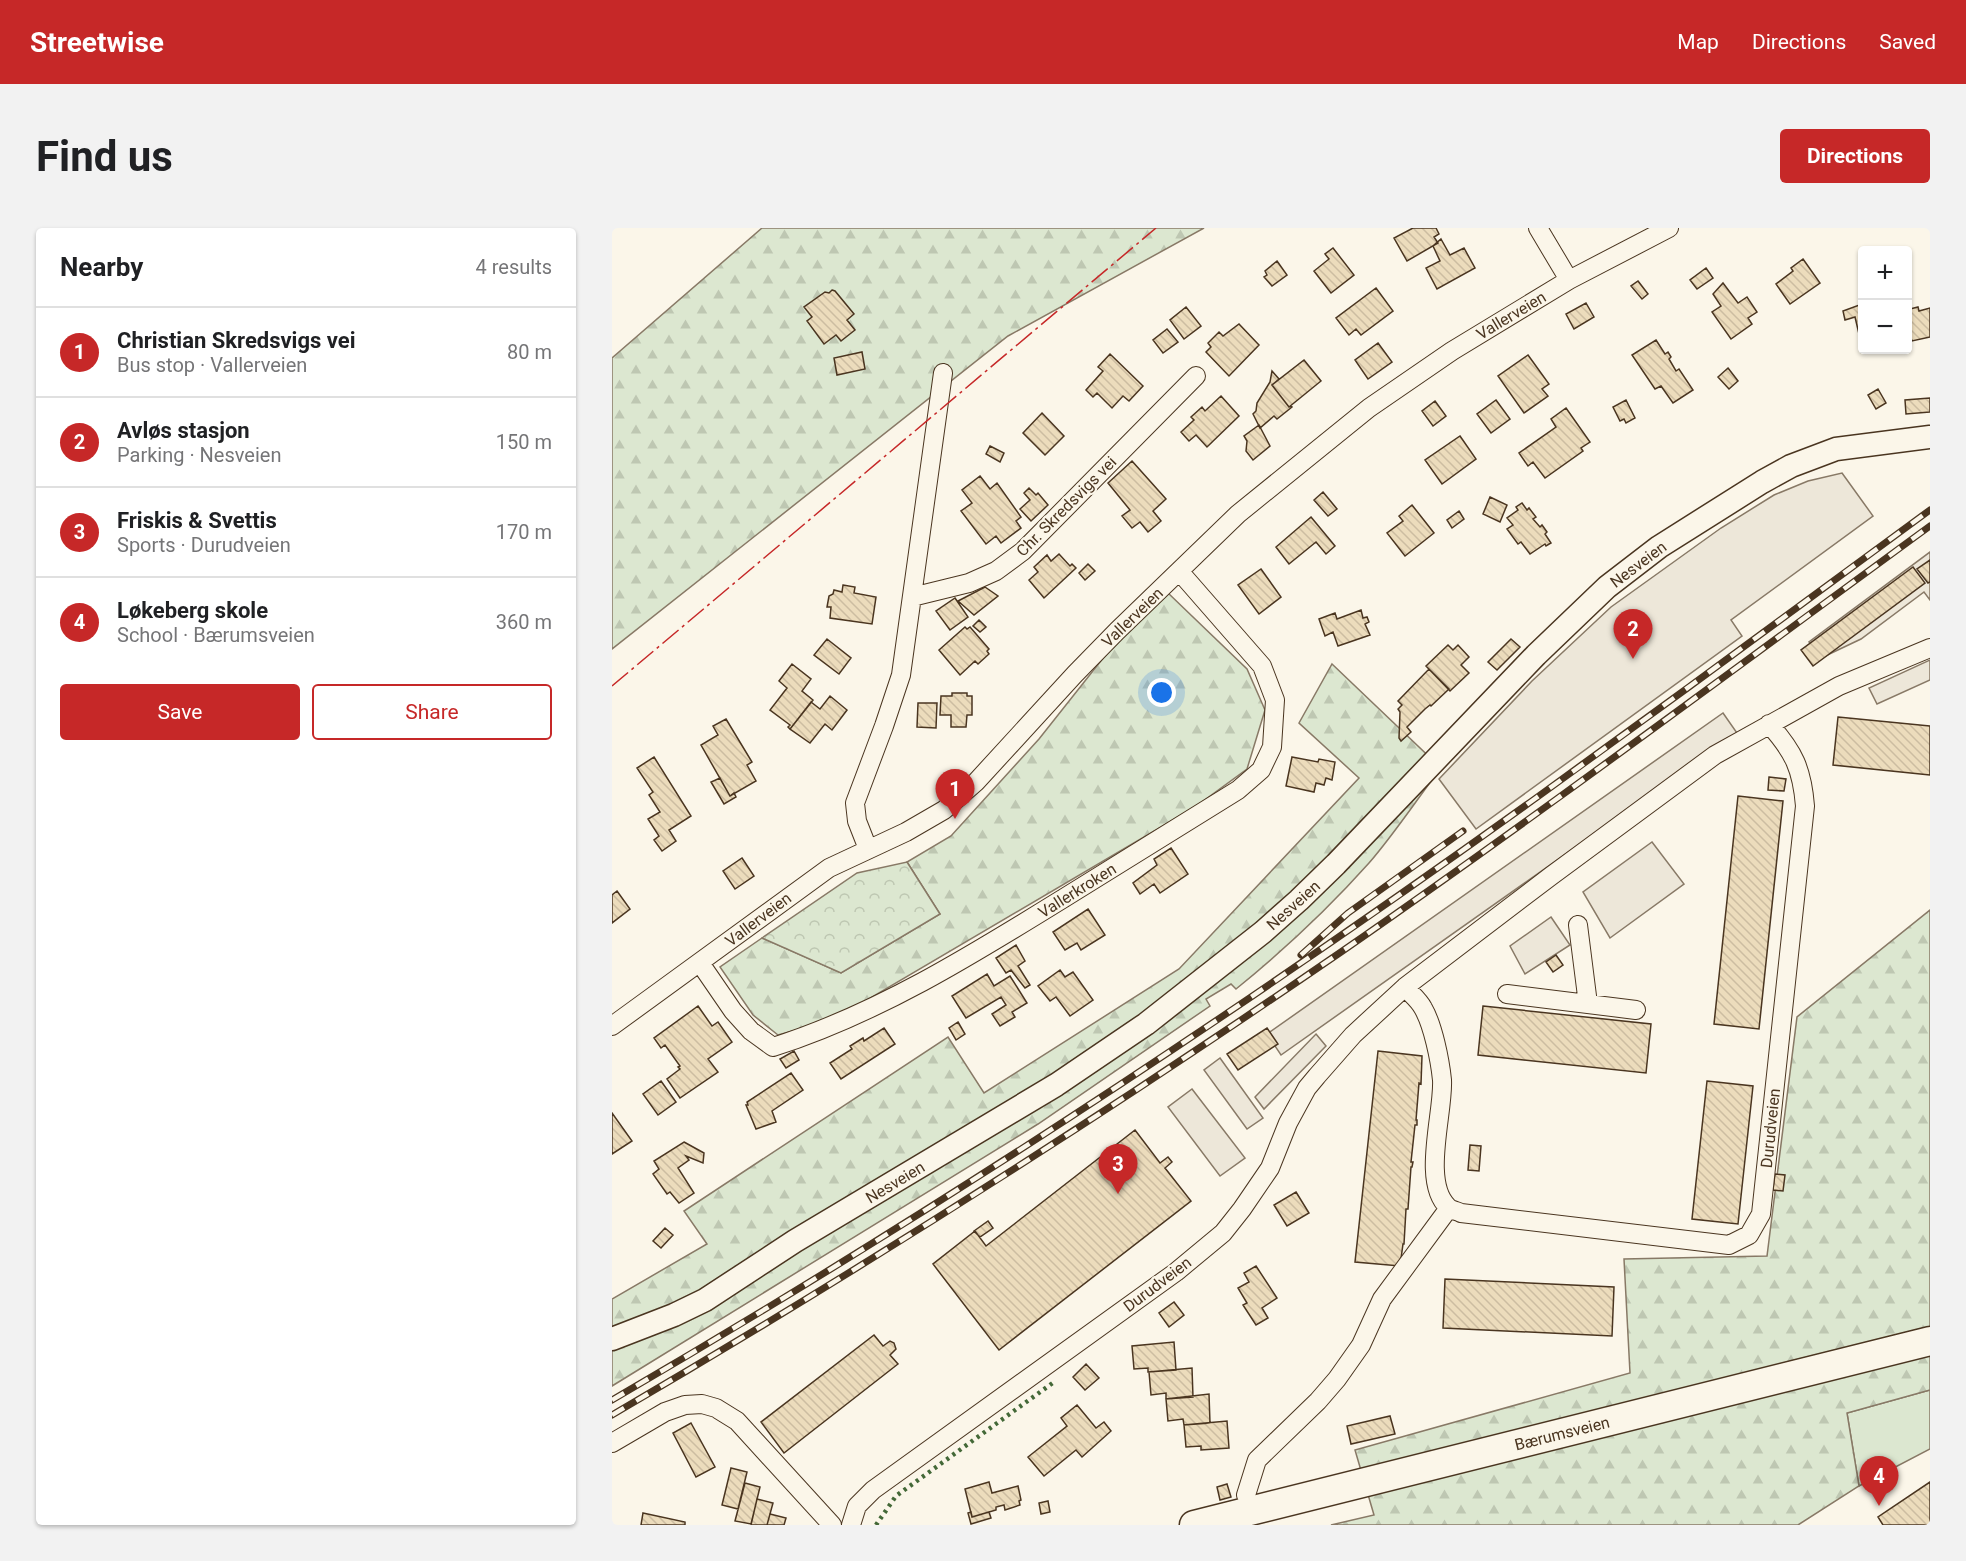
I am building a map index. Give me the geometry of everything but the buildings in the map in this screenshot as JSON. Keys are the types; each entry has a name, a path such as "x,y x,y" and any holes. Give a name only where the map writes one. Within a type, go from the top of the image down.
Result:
{"main road":[{"name":"Bærumsveien","path":"1194,1525 1930,1341"}],"street":[{"path":"1538,228 1569,280"},
{"name":"Vallerveien","path":"612,1026 829,868 906,832 944,810 976,782 1075,674 1238,514 1369,408 1452,351 1569,280 1669,228"},
{"path":"868,849 857,821 855,803 884,726 900,675 943,373"},
{"name":"Chr. Skredsvigs vei","path":"912,597 969,583 996,571 1023,551 1196,376"},
{"name":"Nesveien","path":"612,1339 674,1316 705,1299 795,1242 1056,1085 1146,1024 1263,932 1299,900 1536,655 1607,587 1659,547 1791,466 1836,449 1930,437"},
{"name":"Vallerkroken","path":"700,963 733,1011 751,1032 773,1047 801,1038 844,1022 909,989 1009,932 1238,790 1261,770 1272,747 1275,700 1262,666 1179,571"},
{"name":"Durudveien","path":"851,1525 857,1506 873,1490 1176,1272 1223,1233 1270,1168 1288,1124 1307,1089 1353,1035 1405,987 1715,755 1839,686 1930,648"},
{"name":"Durudveien","path":"1449,1208 1461,1213 1729,1245 1749,1235 1761,1214 1805,806 1803,781 1798,767 1784,741 1769,724"},
{"path":"1578,925 1588,1004"},
{"path":"1246,1495 1257,1460 1318,1401 1337,1379 1360,1345 1382,1299 1449,1208 1440,1195 1436,1175 1435,1151 1442,1081 1436,1048 1423,1007 1405,987"},
{"path":"1507,994 1636,1010"},
{"path":"612,1443 665,1412 685,1405 702,1404 716,1408 737,1421 832,1525"}],"green space":[{"path":"762,228 1204,228 1008,336 612,649 612,358"},
{"path":"1167,592 1247,669 1265,710 1247,769 1195,807 833,1020 778,1035 753,1015 720,967 762,938 841,973 940,914 907,862 951,836 1039,739 1119,638"},
{"path":"1332,664 1441,768 1379,852 1322,913 1236,989 1231,984 1206,999 1210,1006 1038,1124 612,1386 612,1299 707,1244 684,1211 948,1037 984,1093 1179,969 1359,778 1299,723"},
{"path":"907,862 940,914 841,973 762,938 857,873"},
{"path":"1930,910 1930,1390 1847,1413 1859,1486 1798,1525 1331,1525 1374,1515 1355,1450 1630,1373 1624,1259 1767,1256 1797,1017"},
{"path":"1930,1390 1930,1449 1859,1486 1847,1413"}],"shaded area":[{"path":"1842,473 1873,516 1731,620 1742,636 1476,829 1439,779 1532,681 1611,607 1721,528 1774,495 1808,481"},
{"path":"1930,552 1930,600 1924,592 1861,639 1821,658 1809,642"},
{"path":"1930,660 1930,680 1877,704 1869,688"},
{"path":"1723,713 1737,733 1281,1055 1267,1034"},
{"path":"1652,842 1684,884 1610,938 1583,892"},
{"path":"1551,917 1570,945 1525,974 1510,946"},
{"path":"1316,1034 1326,1046 1264,1109 1255,1097"},
{"path":"1220,1058 1263,1118 1247,1129 1204,1070"},
{"path":"1192,1089 1245,1158 1220,1176 1168,1107"}],"railway":[{"path":"612,1400 731,1330 966,1185 1197,1034 1536,798 1930,510"},
{"path":"612,1415 889,1248 1072,1132 1252,1013 1637,741 1930,526"},
{"path":"1301,955 1348,913 1463,831"}],"hedge":[{"path":"876,1525 896,1496 1054,1382"}],"power":[{"path":"612,686 1156,228"}],"place":[{"name":"Avløs stasjon","path":"1633,659"},
{"name":"Christian Skredsvigs vei","path":"955,819"},
{"name":"Friskis & Svettis","path":"1118,1194"},
{"name":"Løkeberg skole","path":"1879,1506"}]}
